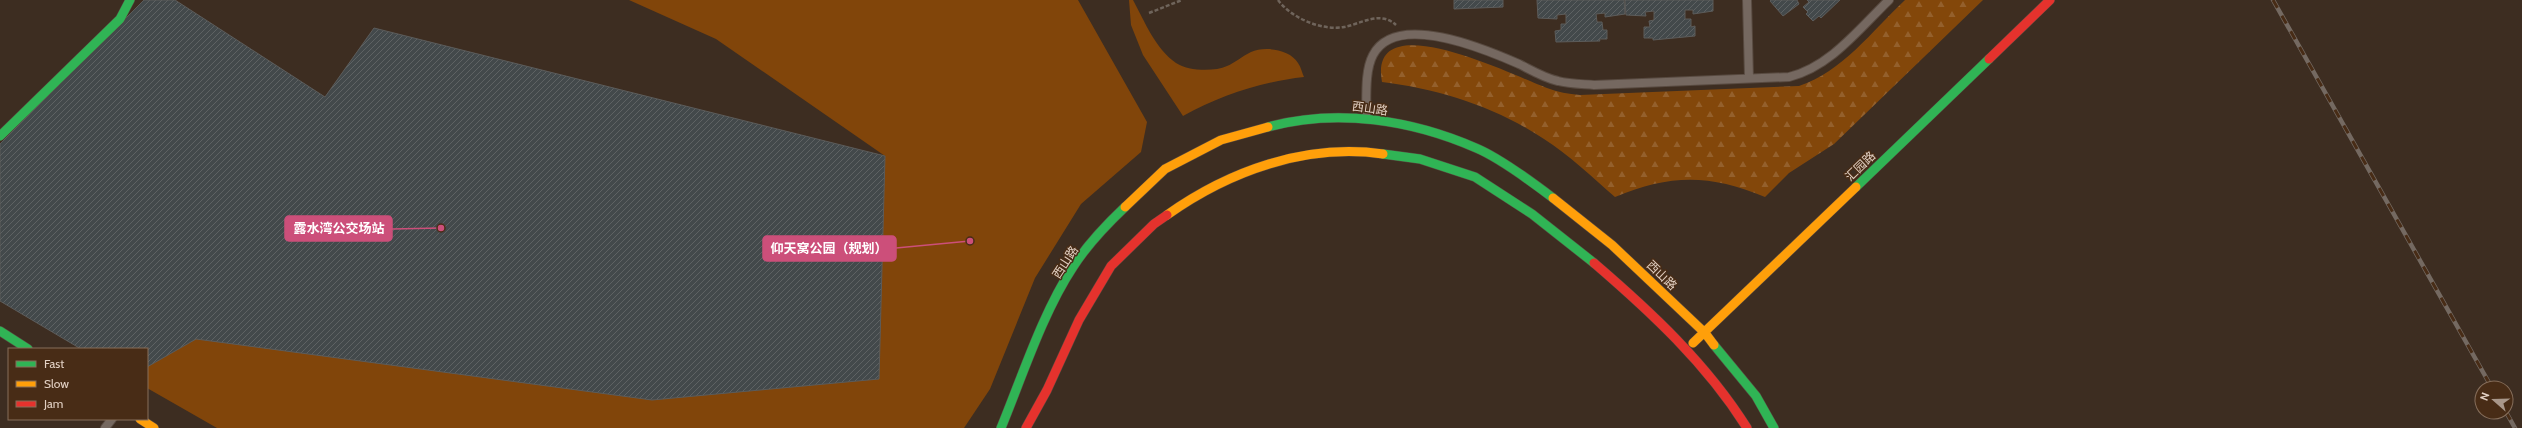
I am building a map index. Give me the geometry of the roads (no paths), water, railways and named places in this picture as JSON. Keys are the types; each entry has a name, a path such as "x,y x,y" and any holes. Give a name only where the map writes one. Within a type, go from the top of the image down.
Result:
{"main road":[{"path":"0,136 120,19 130,0"},
{"name":"汇园路","path":"1687,349 2050,0"},
{"name":"西山路","path":"1001,428 1041,329 1073,266 1112,220 1165,169 1221,140 1282,123 1341,116 1403,124 1477,148 1536,185 1612,245 1705,333 1756,396 1774,428"},
{"path":"1026,428 1040,408 1077,324 1115,260 1170,209 1220,181 1277,160 1340,151 1402,155 1470,174 1523,206 1594,262 1687,349 1735,408 1747,428"},
{"path":"0,331 26,348"},
{"path":"142,420 154,428"}],"lane":[{"path":"1747,0 1749,78"},
{"path":"1366,119 1369,66 1372,55 1380,44 1391,37 1402,34 1417,34 1463,44 1511,61 1557,81 1570,83 1594,84 1789,77 1812,69 1823,63 1889,0"},
{"path":"105,428 111,420"}],"railway":[{"path":"2273,0 2487,380"},
{"path":"2510,420 2515,428"}],"place":[{"name":"露水湾公交场站","path":"441,228"},
{"name":"仰天窝公园（规划）","path":"970,241"}]}
